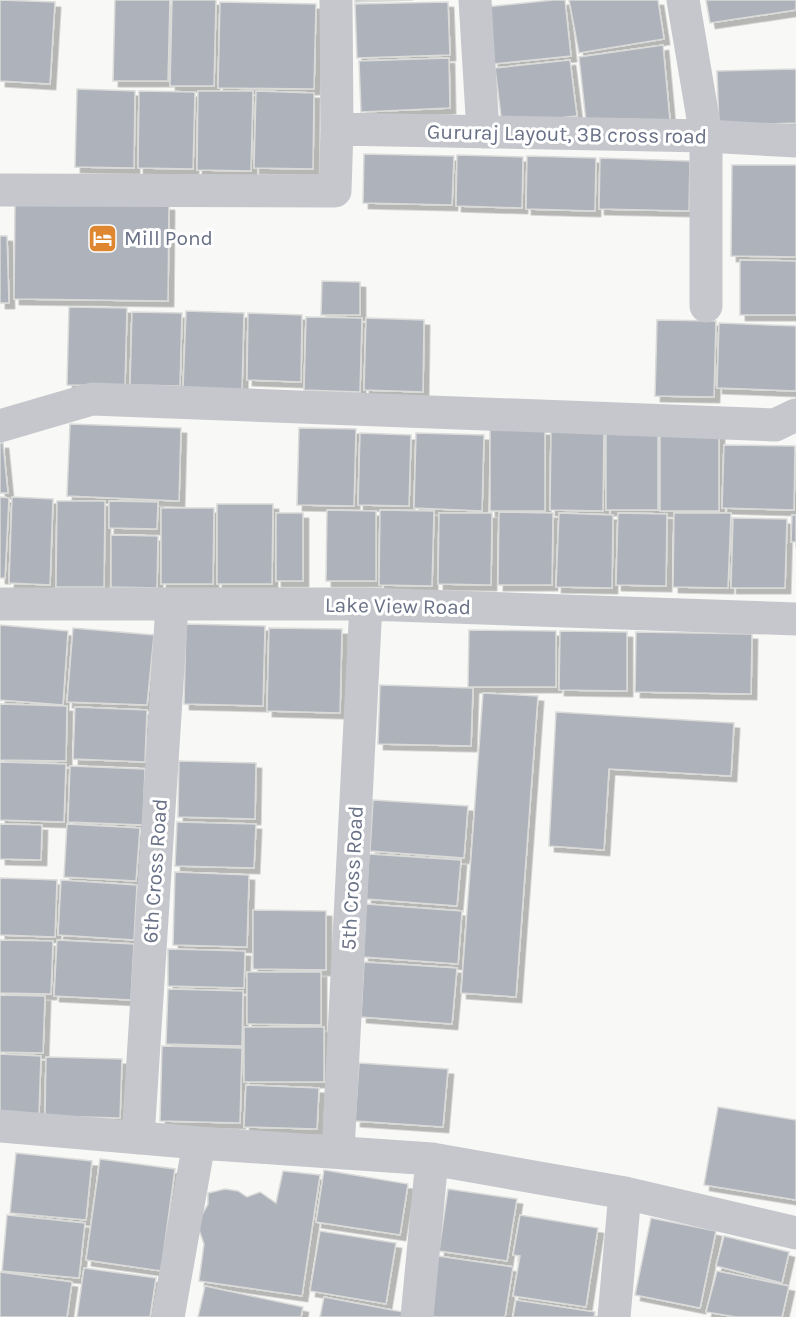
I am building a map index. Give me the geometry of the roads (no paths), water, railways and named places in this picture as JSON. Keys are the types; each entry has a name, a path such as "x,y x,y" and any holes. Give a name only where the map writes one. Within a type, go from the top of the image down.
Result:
{"street":[{"path":"0,190 335,191 336,0"},
{"path":"475,0 483,132"},
{"path":"683,0 706,136 706,306"},
{"name":"Gururaj Layout, 3B cross road","path":"337,129 706,136 796,141"},
{"path":"0,426 92,399 775,425 796,415"},
{"name":"Lake View Road","path":"0,604 366,604 796,619"},
{"name":"6th Cross Road","path":"138,1138 172,604"},
{"name":"5th Cross Road","path":"338,1152 366,604"},
{"path":"0,1126 432,1159 625,1193 796,1233"},
{"path":"168,1317 199,1143"},
{"path":"417,1317 432,1159"},
{"path":"614,1317 625,1193"}],"place":[{"name":"Mill Pond","path":"103,238"}]}
